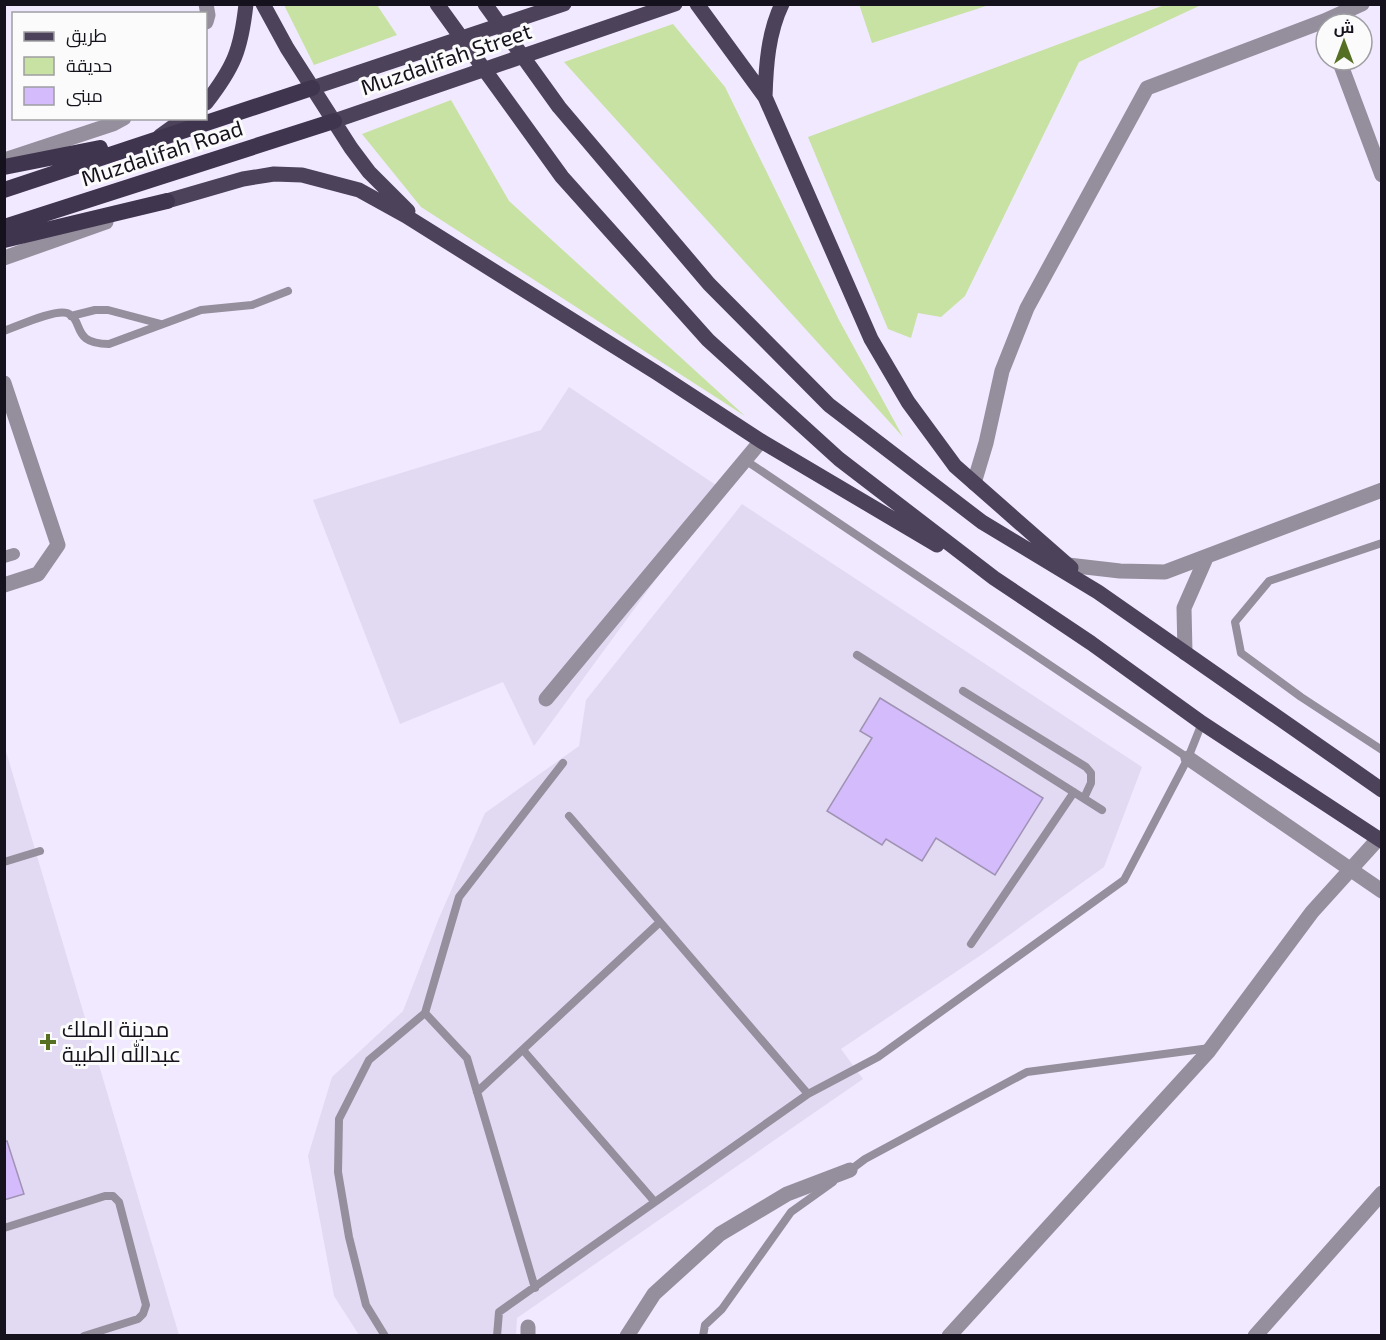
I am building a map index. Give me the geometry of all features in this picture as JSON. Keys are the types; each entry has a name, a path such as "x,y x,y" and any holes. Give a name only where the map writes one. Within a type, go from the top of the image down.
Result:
{"highway":[{"path":"4,190 312,88"},
{"name":"Muzdalifah Road","path":"4,227 333,121"},
{"path":"5,161 157,138"},
{"path":"4,240 167,201"}],"main road":[{"path":"207,102 226,77 237,55 246,4"},
{"path":"263,4 312,88 369,172 425,228"},
{"path":"437,4 562,177 708,340 839,459 994,578"},
{"path":"485,4 559,107 709,284 830,405 982,522 1098,592 1382,790"},
{"path":"312,88 564,4"},
{"name":"Muzdalifah Street","path":"333,121 675,4"},
{"path":"697,4 765,97 871,339 908,402 956,466 1098,592"},
{"path":"765,97 766,63 773,29 782,4"},
{"path":"157,138 182,120"},
{"path":"167,201 243,179 274,174 302,175 359,190 425,228 761,441 994,578 1091,643 1202,723 1380,839"}],"street":[{"path":"1346,12 1362,4"},
{"path":"974,483 986,443 1002,371 1027,308 1147,88 1314,27"},
{"path":"1343,72 1382,175"},
{"path":"5,161 120,120"},
{"path":"4,258 167,201"},
{"path":"4,383 58,545 38,574 4,585"},
{"path":"546,699 761,441"},
{"path":"1068,565 1119,571 1165,572 1382,490"},
{"path":"1185,652 1184,608 1206,558"},
{"path":"1188,758 1382,891"},
{"path":"949,1335 1211,1048 1312,912 1380,839"},
{"path":"627,1335 654,1294 720,1234 787,1194 850,1170"},
{"path":"1255,1335 1378,1203"}],"lane":[{"path":"4,331 65,312 71,316 85,339 95,344 109,344 201,310 252,304 288,291"},
{"path":"71,316 95,310 108,310 163,324"},
{"path":"745,460 1188,758"},
{"path":"1382,543 1269,581 1235,622 1241,653 1301,697 1382,750"},
{"path":"857,655 1102,810"},
{"path":"963,691 1086,768 1091,773 1091,783 1084,798"},
{"path":"497,1335 499,1312 808,1094 878,1057 1124,880 1188,758 1202,723"},
{"path":"386,1335 366,1305 349,1237 338,1172 339,1119 369,1060 425,1013 459,897 563,763"},
{"path":"971,944 1074,792"},
{"path":"569,816 808,1094"},
{"path":"4,862 40,851"},
{"path":"477,1092 660,922"},
{"path":"425,1013 466,1058 535,1288"},
{"path":"703,1335 705,1325 722,1309 791,1212 865,1159 1027,1072 1211,1048"},
{"path":"523,1050 654,1202"},
{"path":"4,1228 105,1196 113,1196 119,1202 146,1305 143,1314 138,1319 84,1335"}],"shaded area":[{"path":"569,387 722,489 534,746 503,682 400,724 313,500 541,430"},
{"path":"742,504 1142,767 1104,867 984,953 841,1049 863,1079 517,1318 516,1335 359,1335 334,1296 308,1156 332,1077 403,1011 439,918 485,813 579,746 586,700"},
{"name":"مدينة الملك عبدالله الطبية","path":"5,748 179,1335 5,1335"}],"green space":[{"path":"859,4 989,4 989,5 872,43"},
{"path":"1167,4 1201,5 1079,62 965,296 941,317 918,313 911,338 888,329 808,137"},
{"path":"284,5 377,5 397,35 314,65"},
{"path":"673,24 725,87 839,320 903,437 564,62"},
{"path":"451,100 509,201 745,416 421,207 362,134"}],"building":[{"path":"880,698 1043,798 995,875 936,838 922,861 886,839 882,845 827,811 872,738 860,731"},
{"path":"4,1141 7,1141 24,1194 4,1200"}],"place":[{"name":"مدينة الملك عبدالله الطبية","path":"48,1042"}]}
